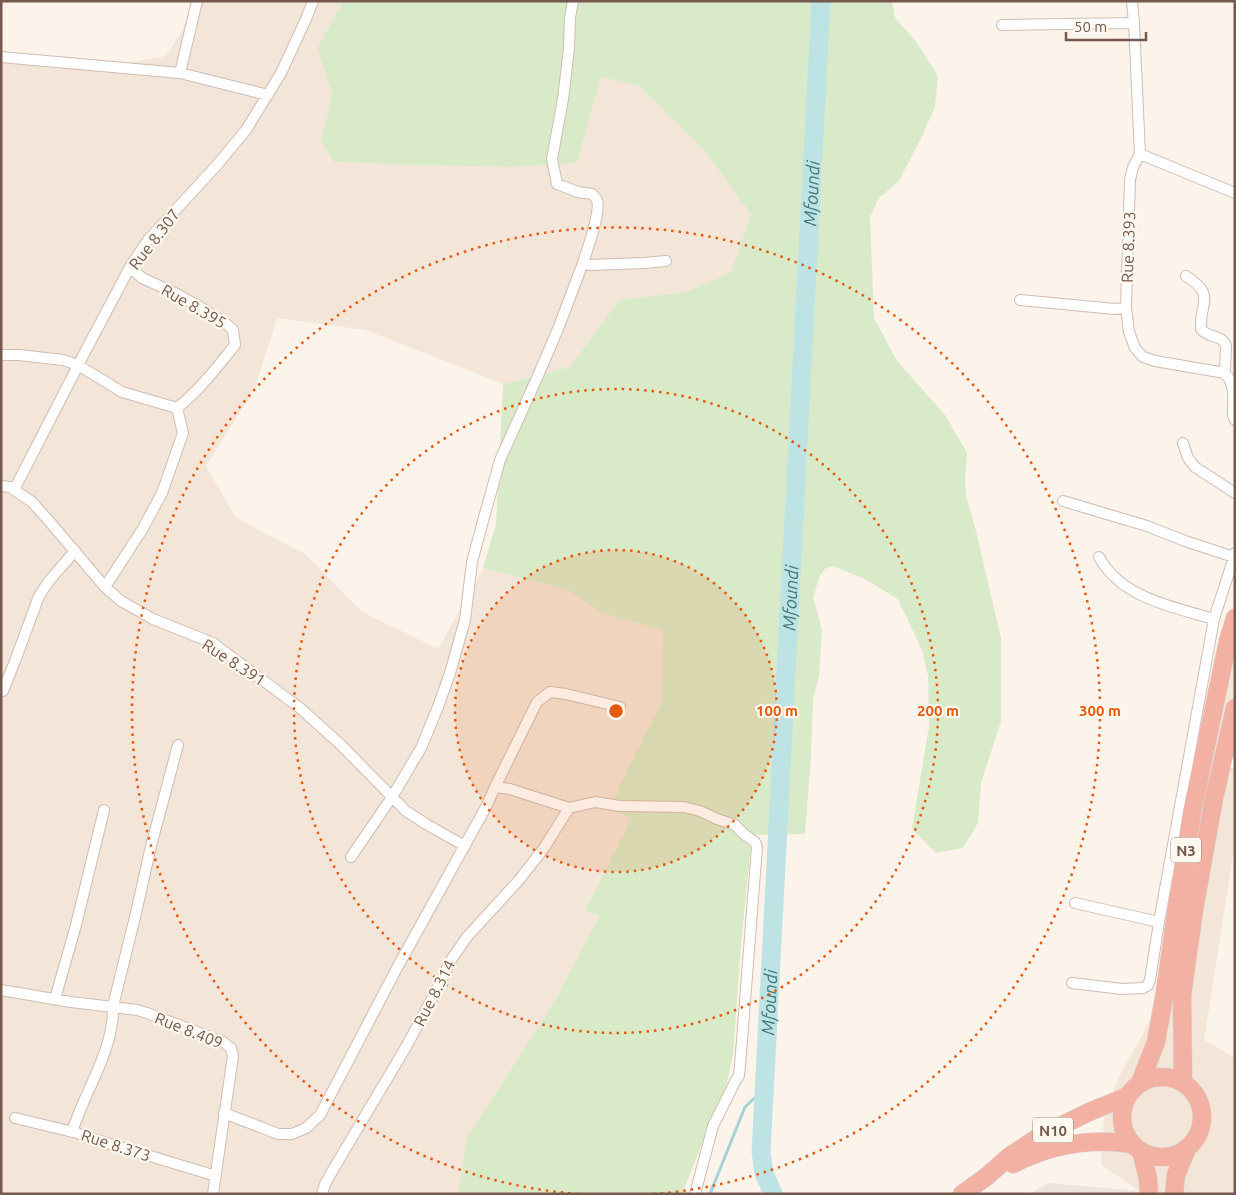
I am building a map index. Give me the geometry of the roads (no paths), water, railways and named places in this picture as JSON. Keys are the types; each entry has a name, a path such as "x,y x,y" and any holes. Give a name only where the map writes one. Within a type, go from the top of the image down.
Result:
{"highway":[{"name":"N3","path":"1149,1194 1148,1180 1136,1147 1125,1133 1122,1120 1123,1108 1133,1088 1140,1083 1156,1042 1165,992 1170,905 1192,812 1228,641 1235,618"},
{"name":"N3","path":"1183,1082 1182,995 1194,910 1212,807 1228,762 1235,708"},
{"path":"1140,1083 1150,1078 1161,1076 1172,1078 1183,1082 1193,1091 1200,1102 1203,1116 1201,1129 1187,1149 1176,1175 1174,1194"},
{"name":"N10","path":"962,1194 986,1177 1010,1156 1042,1135 1089,1112 1128,1096"},
{"name":"N10","path":"986,1177 1021,1160 1050,1149 1082,1142 1115,1141 1136,1147"},
{"path":"1136,1147 1154,1156 1164,1157 1175,1155 1187,1149"}],"street":[{"path":"180,73 197,1"},
{"name":"Rue 8.307","path":"14,490 130,267 148,240 217,165 246,130 282,73 306,20 312,1"},
{"path":"351,858 392,797 421,748 441,698 465,620 472,562 500,460 558,329 583,263 592,232 597,201 592,194 578,192 557,184 552,159 564,91 573,1"},
{"name":"Rue 8.393","path":"1132,1 1140,154 1133,167 1130,180 1126,308 1129,332 1136,348 1143,357 1168,364 1225,373"},
{"path":"1002,24 1134,23"},
{"path":"1,57 180,73 268,95"},
{"path":"1140,154 1235,193"},
{"path":"583,263 590,265 666,261"},
{"name":"Rue 8.395","path":"130,267 142,278 200,307 226,323 233,330 235,345 215,370 177,408"},
{"path":"1186,276 1197,283 1205,297 1201,329 1222,339 1225,343 1225,373 1233,385 1233,415 1235,420"},
{"path":"1020,300 1115,309 1126,308"},
{"path":"1,354 63,360 78,366 122,392 177,408 182,433 162,492 142,530 105,587"},
{"path":"1183,443 1188,458 1195,467 1235,493"},
{"name":"Rue 8.391","path":"1,486 10,487 32,502 105,587 121,601 137,611 212,643 234,658 307,714 341,745 406,811 465,846"},
{"path":"1064,501 1234,555 1214,619 1170,905 1159,922 1150,980 1148,985 1143,988 1122,989 1072,983"},
{"path":"3,691 39,596 75,551"},
{"path":"1099,557 1104,567 1137,594 1166,605 1214,619"},
{"path":"224,1113 278,1134 292,1134 306,1128 320,1115 397,968 486,807 537,702 550,692 620,707"},
{"path":"72,1132 108,1041 113,1017 113,1006 151,846 178,745"},
{"path":"495,787 510,789 569,808 595,802 620,806 684,807 700,811 736,826 755,842 739,1075 713,1126 695,1194"},
{"name":"Rue 8.314","path":"322,1194 329,1176 406,1047 451,960 467,938 524,874 544,848 569,808"},
{"path":"55,1000 76,926 104,810"},
{"path":"1075,903 1159,922"},
{"name":"Rue 8.409","path":"1,990 55,1000 137,1010 223,1042 231,1048 233,1056 214,1194"},
{"name":"Rue 8.373","path":"15,1118 72,1132 216,1176"}],"waterway":[{"name":"Mfoundi","path":"773,1194 764,1173 761,1152 821,1"},
{"path":"710,1194 745,1107 764,1089"}]}
